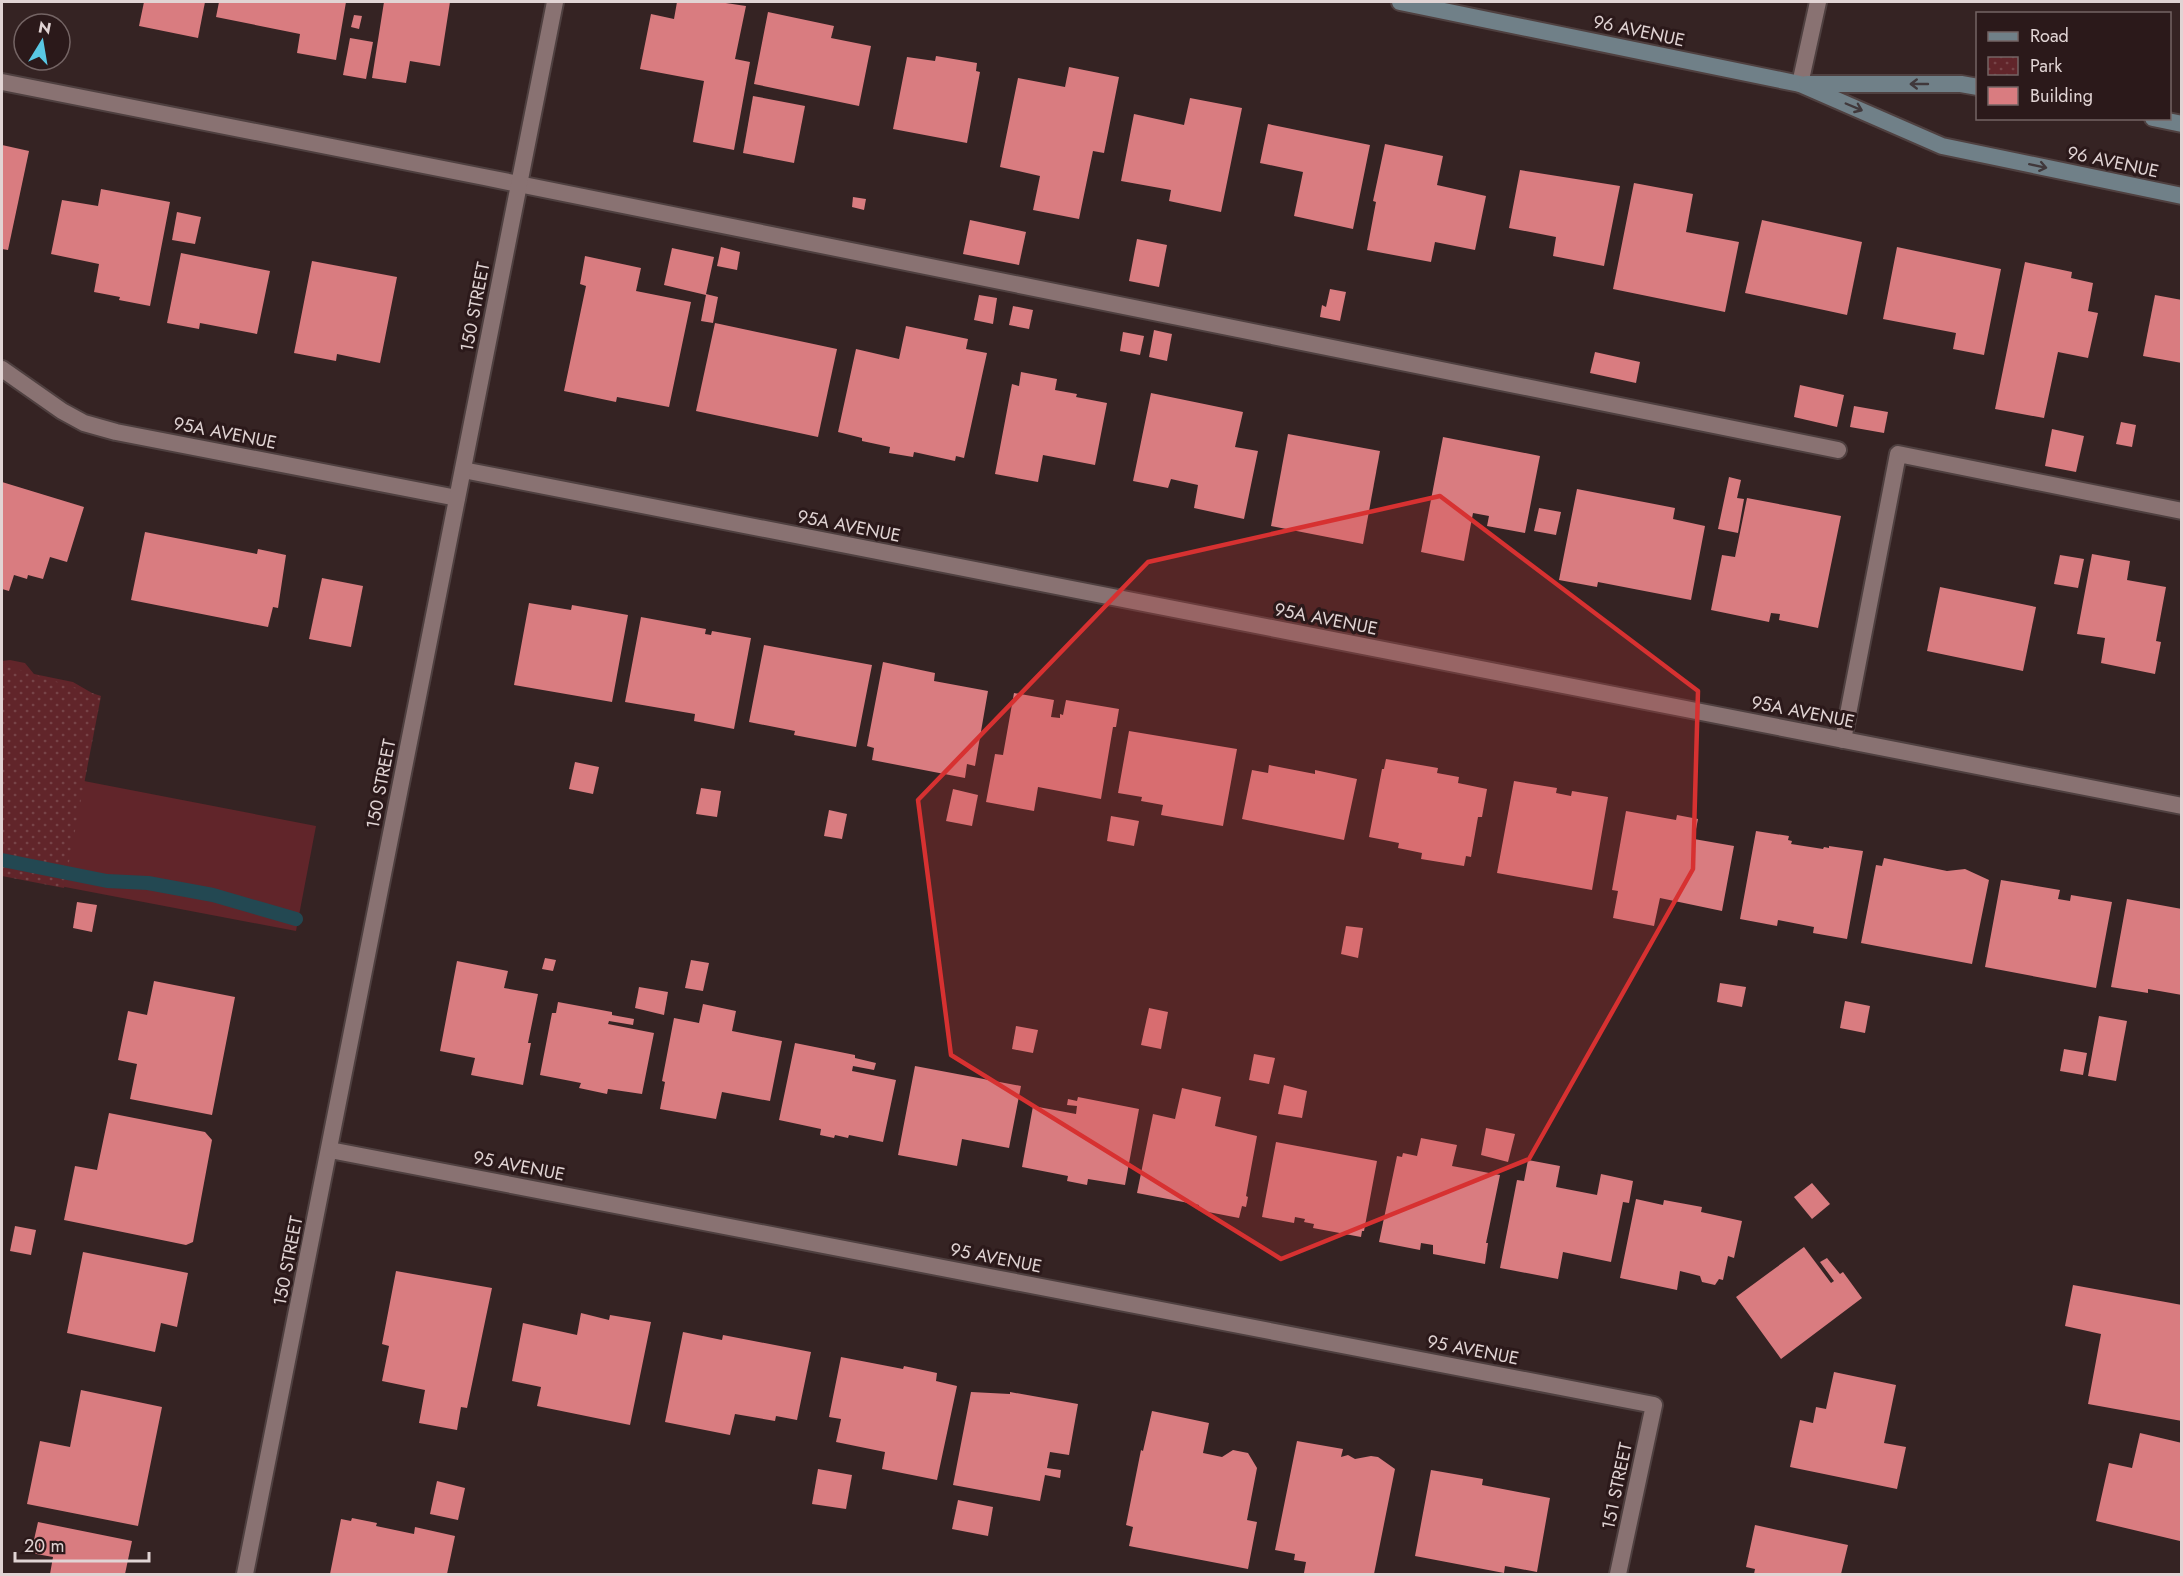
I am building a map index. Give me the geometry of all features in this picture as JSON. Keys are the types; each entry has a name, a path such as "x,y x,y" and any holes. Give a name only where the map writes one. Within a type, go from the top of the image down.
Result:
{"main road":[{"name":"96 AVENUE","path":"1400,2 1800,84 1961,84 1976,87"},
{"name":"96 AVENUE","path":"1800,84 1942,146 2181,196"},
{"path":"2162,120 2181,124"}],"street":[{"name":"150 STREET","path":"245,1575 555,2"},
{"path":"1800,84 1818,2"},
{"path":"2,82 1838,450"},
{"name":"95A AVENUE","path":"2,369 62,411 84,423 116,432 457,498"},
{"path":"1843,740 1898,454 2181,511"},
{"name":"95A AVENUE","path":"463,470 2181,806"},
{"name":"95 AVENUE","path":"330,1150 1654,1405"},
{"name":"151 STREET","path":"1618,1575 1654,1405"}],"highlighted area":[{"path":"1440,496 1698,691 1693,869 1529,1159 1281,1259 951,1055 918,800 1148,562"}],"green space":[{"path":"2,661 25,663 34,674 73,682 99,697 84,781 316,826 296,931 2,875"},
{"path":"2,664 101,696 64,888 2,876"}],"building":[{"path":"144,2 205,2 198,38 139,26"},
{"path":"219,2 346,2 336,60 297,53 300,34 216,17"},
{"path":"384,2 450,2 440,66 410,61 406,83 372,78"},
{"path":"677,2 719,2 746,6 735,59 750,62 734,150 693,142 704,81 640,69 651,14 674,19"},
{"path":"768,12 834,26 831,38 871,46 859,106 754,84"},
{"path":"354,15 362,16 359,29 351,27"},
{"path":"350,38 373,42 366,79 343,75"},
{"path":"936,56 977,63 976,71 980,72 967,143 893,129 907,57 935,61"},
{"path":"1069,67 1119,77 1104,153 1093,151 1079,219 1033,210 1040,176 1000,167 1018,78 1065,87"},
{"path":"753,96 805,106 794,163 743,153"},
{"path":"1190,98 1242,108 1221,212 1169,201 1171,190 1121,181 1134,114 1184,125"},
{"path":"1268,124 1370,145 1353,229 1294,216 1303,172 1260,163"},
{"path":"1385,144 1443,156 1437,185 1486,196 1475,250 1435,242 1431,262 1367,250 1376,202 1373,201"},
{"path":"2,145 29,151 8,250 2,249"},
{"path":"1520,170 1620,186 1604,266 1553,256 1556,237 1509,228"},
{"path":"1634,183 1693,194 1686,232 1739,242 1725,312 1613,289"},
{"path":"101,189 170,202 150,306 94,292 99,264 51,254 62,200 98,206"},
{"path":"853,197 866,199 864,210 852,207"},
{"path":"177,212 201,217 195,244 172,240"},
{"path":"970,220 1026,232 1019,265 963,254"},
{"path":"1762,220 1862,242 1847,315 1745,293"},
{"path":"1137,239 1167,245 1159,287 1129,281"},
{"path":"721,247 740,252 737,270 717,266"},
{"path":"1897,247 2001,269 1984,355 1953,349 1956,333 1883,319"},
{"path":"672,248 714,257 706,294 718,297 713,323 701,321 706,295 664,285"},
{"path":"181,253 270,271 257,334 200,323 199,329 167,323"},
{"path":"585,256 641,268 636,291 691,302 669,407 617,397 616,402 564,391 586,286 580,284"},
{"path":"312,261 397,277 380,363 337,354 336,361 294,353"},
{"path":"2025,262 2072,272 2071,278 2093,283 2088,311 2098,313 2088,358 2058,352 2044,418 1995,409"},
{"path":"1330,289 1346,292 1340,321 1320,317 1322,305 1326,307"},
{"path":"979,295 997,298 993,324 974,320"},
{"path":"2155,295 2182,300 2182,363 2143,356"},
{"path":"1013,306 1033,310 1029,329 1009,325"},
{"path":"715,323 837,349 818,437 696,411"},
{"path":"906,326 968,339 966,349 987,353 964,458 956,456 955,461 914,452 913,457 889,453 890,447 862,441 862,438 838,432 856,349 899,359"},
{"path":"1154,330 1172,334 1167,361 1149,357"},
{"path":"1123,332 1144,336 1140,355 1120,351"},
{"path":"1595,352 1640,362 1636,383 1590,373"},
{"path":"1021,372 1057,379 1055,390 1107,403 1095,465 1043,455 1038,482 995,474 1012,384 1019,386"},
{"path":"1800,385 1844,395 1837,427 1794,417"},
{"path":"1151,393 1243,412 1235,447 1258,451 1244,519 1194,508 1198,485 1171,479 1168,488 1133,481"},
{"path":"1854,406 1888,412 1884,433 1850,427"},
{"path":"2121,422 2136,425 2132,447 2116,444"},
{"path":"2052,429 2084,436 2076,472 2045,466"},
{"path":"1288,434 1380,451 1363,544 1271,526"},
{"path":"1443,437 1540,456 1525,533 1487,526 1489,516 1473,513 1464,561 1421,552"},
{"path":"1729,477 1741,480 1737,498 1744,499 1738,533 1718,529"},
{"path":"2,482 84,507 67,562 50,557 43,579 28,575 27,579 14,575 9,591 2,589"},
{"path":"1577,489 1675,508 1673,519 1705,526 1691,600 1598,582 1597,587 1559,580"},
{"path":"1747,498 1841,516 1818,628 1779,620 1780,614 1771,613 1769,622 1711,610 1722,555 1735,557"},
{"path":"1539,508 1561,512 1556,535 1534,531"},
{"path":"145,532 257,554 258,549 286,555 278,608 273,607 268,627 131,600"},
{"path":"2092,554 2130,561 2127,580 2166,587 2156,641 2161,642 2155,674 2101,663 2105,638 2077,634"},
{"path":"2060,555 2084,559 2078,588 2054,584"},
{"path":"322,578 363,586 351,647 309,639"},
{"path":"1940,587 2036,607 2023,671 1927,651"},
{"path":"529,603 571,610 572,605 628,615 612,702 514,685"},
{"path":"641,617 706,629 705,634 711,635 712,631 751,638 734,729 694,721 695,714 625,702"},
{"path":"764,645 872,665 856,747 794,735 795,731 749,722"},
{"path":"883,662 935,673 934,681 988,691 975,766 967,764 965,778 872,760 874,748 867,746"},
{"path":"1014,693 1054,700 1051,717 1060,718 1060,714 1063,715 1066,700 1119,709 1116,727 1113,727 1101,799 1038,787 1034,811 986,802 995,754 1003,755"},
{"path":"1129,731 1237,749 1223,826 1161,815 1163,805 1141,801 1142,797 1118,793"},
{"path":"1386,759 1438,768 1437,773 1459,777 1458,783 1487,789 1482,817 1478,817 1471,857 1466,856 1464,866 1421,859 1422,853 1398,848 1399,843 1369,837"},
{"path":"575,762 599,767 593,794 569,789"},
{"path":"1269,765 1315,774 1315,770 1357,779 1344,840 1242,819 1252,770 1268,773"},
{"path":"1514,781 1557,788 1556,793 1571,796 1572,791 1608,797 1592,890 1497,873"},
{"path":"701,788 721,791 717,817 696,814"},
{"path":"953,789 978,795 972,826 946,821"},
{"path":"829,810 847,814 842,839 824,836"},
{"path":"1626,811 1676,820 1677,815 1698,819 1694,839 1734,846 1722,911 1660,898 1654,926 1613,918 1618,891 1612,890"},
{"path":"1111,816 1139,821 1134,846 1107,841"},
{"path":"1756,831 1789,836 1788,840 1792,841 1791,844 1823,849 1829,846 1863,851 1847,939 1813,933 1814,927 1778,920 1777,926 1740,919"},
{"path":"1884,858 1947,871 1965,869 1989,880 1972,964 1861,943 1876,865 1882,866"},
{"path":"2001,880 2060,890 2058,899 2070,901 2071,895 2112,902 2096,988 1985,967"},
{"path":"2127,899 2182,909 2182,995 2148,989 2148,993 2111,987"},
{"path":"77,902 97,905 92,932 73,928"},
{"path":"1346,926 1363,928 1358,958 1341,954"},
{"path":"545,958 556,960 553,971 542,969"},
{"path":"691,960 709,963 703,991 685,988"},
{"path":"457,961 508,971 504,988 538,994 528,1043 531,1043 523,1085 471,1075 475,1058 440,1051"},
{"path":"154,981 235,997 212,1115 130,1099 137,1064 118,1060 128,1011 147,1015"},
{"path":"1720,983 1746,987 1742,1007 1717,1002"},
{"path":"639,987 668,992 664,1015 635,1008"},
{"path":"1845,1001 1870,1006 1865,1033 1840,1028"},
{"path":"558,1002 612,1012 612,1015 634,1019 633,1025 609,1021 608,1024 654,1033 642,1094 608,1089 607,1094 579,1088 581,1083 540,1075 552,1013 556,1013"},
{"path":"703,1004 736,1011 732,1031 782,1041 770,1101 722,1092 716,1119 660,1109 665,1082 662,1081 674,1018 699,1023"},
{"path":"1149,1008 1168,1012 1161,1049 1141,1045"},
{"path":"2099,1016 2127,1021 2116,1081 2088,1076"},
{"path":"1016,1026 1038,1030 1033,1053 1012,1049"},
{"path":"795,1043 855,1055 855,1058 876,1063 874,1070 853,1066 852,1071 896,1080 883,1142 849,1135 848,1138 835,1135 834,1138 820,1135 821,1129 779,1120"},
{"path":"2064,1049 2087,1053 2083,1075 2060,1071"},
{"path":"1254,1054 1275,1058 1269,1084 1249,1080"},
{"path":"915,1066 1021,1086 1009,1148 962,1139 957,1166 898,1155"},
{"path":"1284,1085 1307,1091 1302,1118 1278,1114"},
{"path":"1182,1088 1221,1097 1215,1126 1257,1136 1246,1207 1242,1206 1239,1218 1198,1210 1199,1205 1137,1193 1153,1114 1175,1119"},
{"path":"1078,1097 1139,1109 1125,1185 1088,1179 1087,1185 1067,1181 1068,1176 1022,1167 1033,1106 1076,1114 1077,1106 1067,1105 1068,1099 1077,1101"},
{"path":"109,1113 205,1132 212,1140 193,1242 186,1245 64,1220 75,1166 97,1170"},
{"path":"1486,1128 1515,1134 1508,1162 1481,1155"},
{"path":"1421,1138 1457,1145 1452,1166 1500,1175 1486,1243 1488,1243 1485,1264 1433,1254 1433,1245 1421,1243 1420,1250 1379,1242 1397,1156 1402,1157 1403,1153 1417,1156"},
{"path":"1276,1142 1377,1161 1361,1237 1313,1228 1314,1224 1304,1222 1305,1219 1295,1217 1294,1223 1262,1217"},
{"path":"1528,1160 1560,1166 1556,1187 1597,1195 1601,1174 1633,1181 1629,1203 1623,1202 1611,1262 1563,1252 1558,1279 1500,1268 1517,1180 1524,1181"},
{"path":"1812,1183 1830,1204 1812,1219 1794,1197"},
{"path":"1636,1199 1663,1205 1664,1200 1702,1207 1701,1212 1742,1221 1734,1258 1728,1256 1723,1280 1719,1279 1715,1285 1702,1282 1700,1276 1680,1271 1677,1290 1620,1278"},
{"path":"15,1226 36,1230 31,1255 10,1251"},
{"path":"1804,1247 1831,1283 1834,1281 1820,1262 1827,1258 1840,1274 1843,1272 1862,1298 1781,1359 1736,1297"},
{"path":"83,1252 188,1273 177,1327 161,1323 155,1352 67,1333"},
{"path":"396,1271 492,1288 467,1408 461,1407 457,1430 419,1423 425,1390 382,1381 389,1346 382,1344"},
{"path":"2073,1285 2182,1305 2180,1374 2182,1374 2182,1421 2088,1404 2101,1334 2065,1326"},
{"path":"581,1313 609,1320 610,1315 651,1322 630,1425 537,1406 541,1387 512,1381 523,1323 577,1335"},
{"path":"683,1332 722,1340 723,1335 811,1352 797,1420 776,1416 775,1421 735,1414 730,1435 665,1422"},
{"path":"841,1357 937,1373 936,1381 957,1386 937,1480 882,1469 885,1452 836,1442 841,1419 829,1417"},
{"path":"1834,1372 1896,1385 1884,1443 1906,1447 1897,1489 1790,1467 1800,1420 1813,1423 1816,1407 1826,1409"},
{"path":"81,1390 162,1407 138,1526 27,1504 40,1441 70,1447"},
{"path":"971,1392 1010,1394 1010,1392 1078,1404 1069,1455 1050,1452 1047,1468 1061,1470 1060,1478 1045,1475 1040,1501 953,1485"},
{"path":"1152,1411 1209,1423 1203,1453 1222,1457 1233,1450 1248,1453 1257,1468 1247,1520 1257,1522 1248,1569 1129,1546 1133,1527 1126,1525 1141,1450 1143,1451"},
{"path":"2140,1433 2182,1443 2180,1541 2096,1521 2109,1463 2132,1468"},
{"path":"1297,1441 1343,1449 1341,1457 1348,1455 1355,1459 1378,1457 1395,1469 1374,1574 1304,1573 1306,1562 1294,1560 1295,1554 1275,1550"},
{"path":"818,1469 852,1475 846,1509 812,1504"},
{"path":"1431,1470 1483,1479 1482,1485 1550,1498 1537,1572 1505,1566 1504,1573 1415,1556"},
{"path":"437,1481 465,1488 458,1520 430,1514"},
{"path":"958,1500 993,1507 988,1536 952,1529"},
{"path":"352,1518 414,1534 415,1527 455,1536 447,1574 330,1574 341,1519 351,1521"},
{"path":"38,1522 132,1541 125,1574 50,1574 53,1557 31,1553"},
{"path":"1755,1525 1848,1545 1841,1574 1754,1574 1755,1569 1746,1567"}],"waterway":[{"path":"2,860 107,881 148,883 213,895 296,919"}]}
